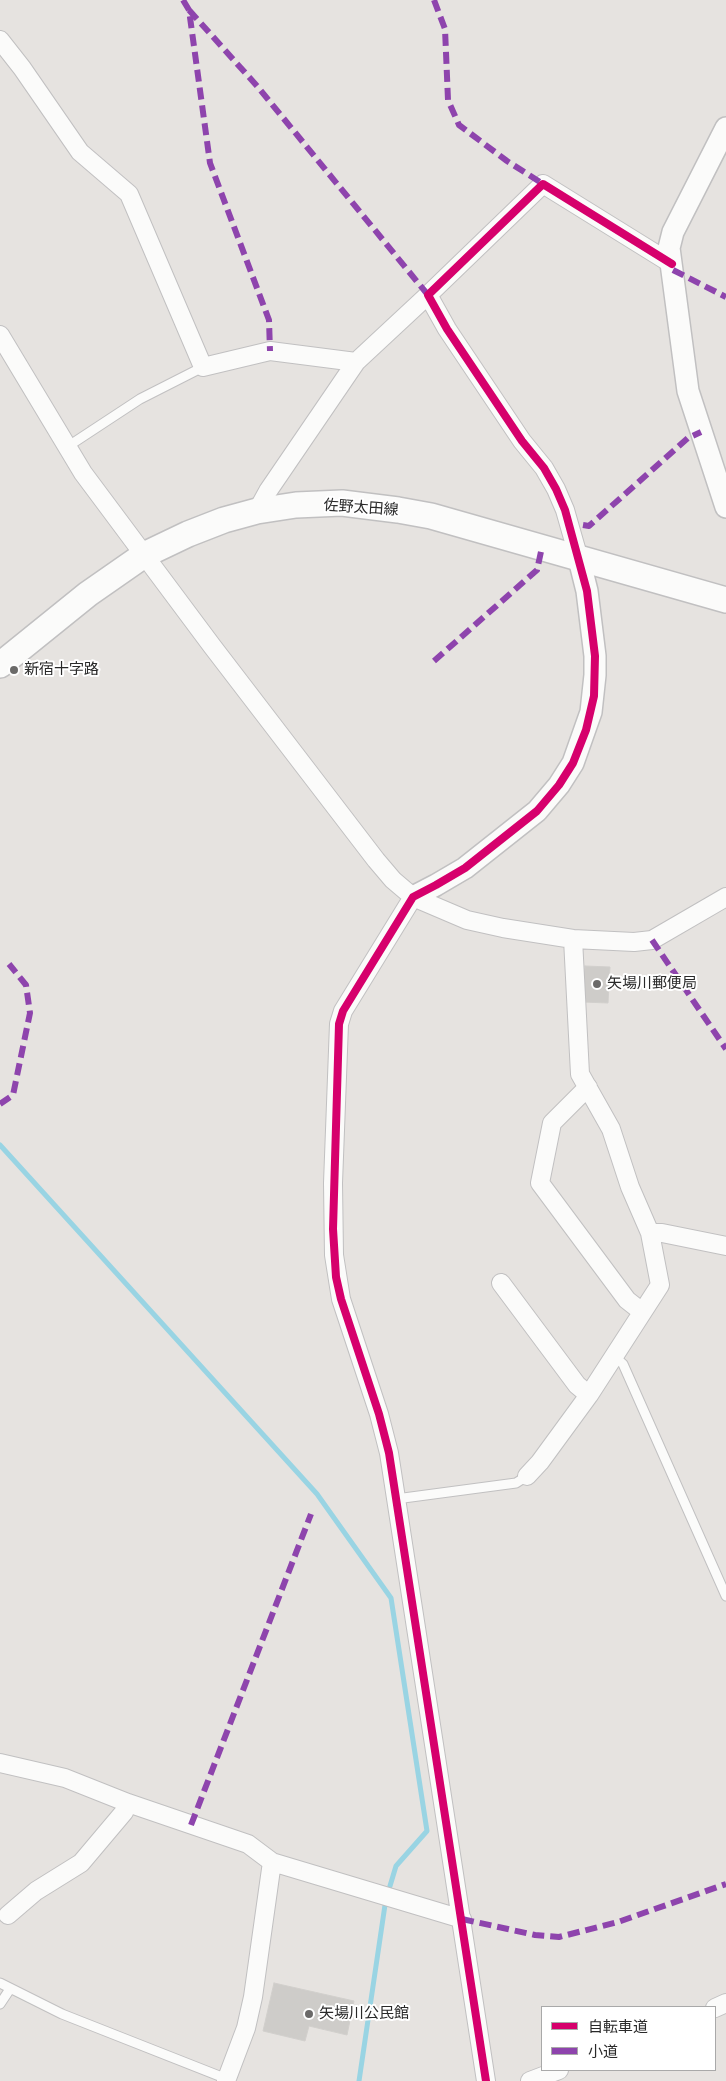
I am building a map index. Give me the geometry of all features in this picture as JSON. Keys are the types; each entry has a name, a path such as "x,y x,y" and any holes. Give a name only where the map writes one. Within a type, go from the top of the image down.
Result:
{"main road":[{"name":"佐野太田線","path":"0,665 88,594 144,555 188,534 224,520 257,511 296,505 342,503 398,510 464,525 726,600"}],"street":[{"path":"0,40 22,68 80,152 130,194 203,367 270,351 356,362"},
{"path":"726,128 673,232 669,248 688,391 726,507"},
{"path":"257,511 268,490 356,362 544,184 672,264"},
{"path":"428,295 447,329 522,441 544,468 556,489 565,510 587,591 596,656 596,675 591,712 573,763 559,784 537,811 465,868 436,886 413,897 343,1011 339,1024 332,1230 336,1277 348,1323 379,1414 388,1453 486,2081"},
{"path":"0,335 83,473 376,860 393,880 413,897 467,920 503,928 574,938 634,942 652,940 726,897"},
{"path":"527,1476 540,1462 589,1395 660,1285 650,1233 630,1187 610,1129 580,1074 574,938"},
{"path":"588,1087 552,1123 540,1183 627,1300 641,1312"},
{"path":"650,1233 662,1233 726,1246"},
{"path":"501,1283 577,1385 589,1395"},
{"path":"0,1763 65,1778 248,1844 272,1862 462,1919"},
{"path":"4,1919 36,1891 81,1863 124,1812 128,1802"},
{"path":"227,2080 246,2028 253,1996 272,1862"},
{"path":"530,2081 556,2071"}],"lane":[{"path":"68,447 140,399 203,367"},
{"path":"614,1356 623,1364 726,1596"},
{"path":"396,1499 516,1483 527,1476"},
{"path":"0,1983 62,2014 227,2080"},
{"path":"0,2004 10,1989"}],"building":[{"name":"矢場川郵便局","path":"585,966 610,967 608,1003 583,1002"},
{"name":"矢場川公民館","path":"274,1983 354,2001 347,2035 309,2026 305,2041 263,2031"}],"waterway":[{"path":"0,1145 317,1494 391,1598 427,1831 396,1866 390,1886"},
{"path":"359,2081 385,1905"}],"marked path":[{"path":"183,0 189,10 210,163 269,320 270,351"},
{"path":"434,0 445,29 448,100 459,125 507,161 543,184"},
{"path":"189,10 257,86 428,295"},
{"path":"673,270 726,297"},
{"path":"583,525 589,526 688,438 701,432"},
{"path":"434,661 537,570 542,547"},
{"path":"652,940 726,1049"},
{"path":"0,1104 13,1095 30,1013 26,985 9,964"},
{"path":"191,1825 311,1514"},
{"path":"462,1919 535,1935 559,1937 618,1922 726,1884"}],"cycle path":[{"path":"486,2081 389,1453 379,1414 341,1299 336,1277 333,1229 339,1024 343,1011 413,897 465,868 537,811 559,785 573,763 586,730 594,696 595,656 587,591 565,510 544,468 522,441 447,329 428,295 543,184 672,264"}],"place":[{"name":"新宿十字路","path":"14,670"},
{"name":"矢場川郵便局","path":"597,984"},
{"name":"矢場川公民館","path":"309,2014"}]}
